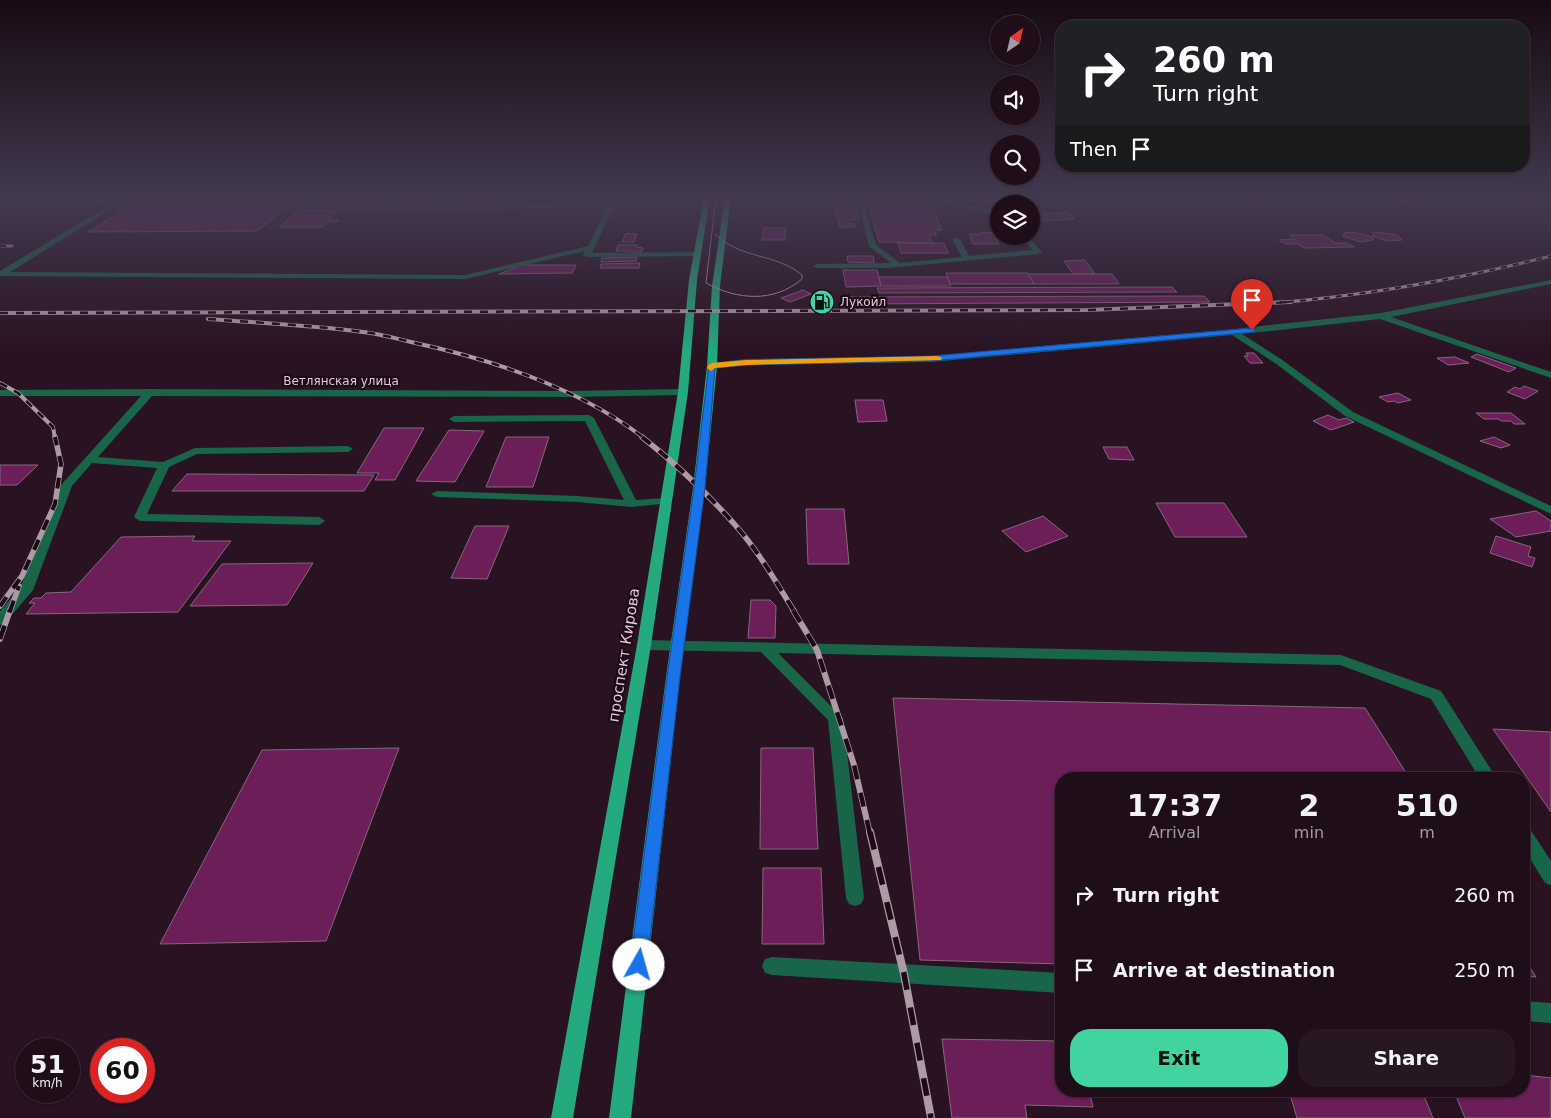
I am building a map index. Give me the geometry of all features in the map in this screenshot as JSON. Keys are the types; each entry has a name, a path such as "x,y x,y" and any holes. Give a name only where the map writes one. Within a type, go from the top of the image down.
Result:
{"main road":[{"name":"проспект Кирова","path":"562,1118 644,645 683,392 698,249"},
{"path":"620,1118 699,488 712,366 716,286 721,249"}],"street":[{"path":"42,249 1,274 465,278 585,249"},
{"path":"589,249 587,255 697,254"},
{"path":"877,249 898,265"},
{"path":"962,249 967,259"},
{"path":"818,266 898,265 1038,252 1036,249"},
{"path":"712,366 746,362 931,359 1234,332 1381,316 1551,282"},
{"path":"1381,316 1551,375"},
{"path":"1234,332 1278,361 1349,414 1551,510"},
{"path":"0,620 26,590 66,485 150,392"},
{"name":"Ветлянская улица","path":"0,393 578,394 683,392"},
{"path":"454,418 589,418 632,504"},
{"path":"90,460 164,465 195,451 348,449"},
{"path":"164,465 140,517 319,521"},
{"path":"437,494 577,499 632,504 666,501"},
{"path":"644,645 1341,660 1436,695 1485,772"},
{"path":"764,647 835,718 855,898"},
{"path":"1530,844 1551,878"},
{"path":"772,966 1055,983"},
{"path":"1530,1011 1551,1013"}],"building":[{"path":"617,249 643,249 642,251 629,254 630,251 616,251"},
{"path":"900,249 946,249 948,253 901,253"},
{"path":"847,256 873,256 874,263 848,262"},
{"path":"637,257 636,261 601,262 602,258"},
{"path":"1085,260 1095,274 1073,274 1064,261"},
{"path":"640,263 639,268 600,268 601,264"},
{"path":"521,265 576,265 572,273 499,274"},
{"path":"843,270 877,270 881,286 846,287"},
{"path":"946,273 1028,273 1034,284 950,284"},
{"path":"1028,274 1112,274 1119,284 1034,284"},
{"path":"879,277 947,277 951,286 881,286"},
{"path":"1172,287 1177,292 879,293 877,288"},
{"path":"803,290 811,294 790,302 781,298"},
{"path":"1204,296 1210,302 851,304 849,297"},
{"path":"1246,353 1254,353 1263,363 1250,363 1244,356 1248,356"},
{"path":"1477,354 1516,368 1509,372 1471,357"},
{"path":"1455,357 1469,363 1448,365 1437,358"},
{"path":"1524,386 1538,391 1525,399 1507,392 1515,387 1520,389"},
{"path":"1398,393 1411,400 1398,403 1394,401 1388,402 1379,397"},
{"path":"855,400 883,400 887,421 858,422"},
{"path":"1476,413 1511,413 1525,424 1514,424 1511,421 1501,421 1499,419 1484,419"},
{"path":"1328,415 1339,420 1346,418 1354,422 1331,430 1313,421"},
{"path":"384,428 424,428 395,480 375,480 379,473 357,473"},
{"path":"449,430 484,431 455,482 416,481"},
{"path":"506,437 549,437 533,487 486,487"},
{"path":"1494,437 1510,445 1501,448 1480,441"},
{"path":"1103,447 1127,447 1134,460 1109,459"},
{"path":"0,465 38,465 17,485 0,485"},
{"path":"187,474 374,475 364,491 172,491"},
{"path":"1156,503 1224,503 1247,537 1175,537"},
{"path":"806,509 844,509 849,564 808,564"},
{"path":"1536,511 1551,521 1551,531 1516,537 1490,519"},
{"path":"1043,516 1068,536 1026,552 1002,531"},
{"path":"475,526 509,526 487,579 451,578"},
{"path":"195,536 192,541 231,541 178,612 26,614 35,603 29,603 34,598 41,598 46,593 71,592 121,537"},
{"path":"1496,536 1531,547 1528,556 1535,558 1532,567 1490,553"},
{"path":"313,563 287,605 190,606 222,564"},
{"path":"751,600 770,600 776,606 775,638 748,638"},
{"path":"893,698 1365,708 1406,772 1055,772 1055,964 920,960"},
{"path":"1493,729 1551,732 1551,812 1530,782 1530,772 1523,772"},
{"path":"399,748 326,941 160,944 262,750"},
{"path":"761,748 813,748 818,849 760,849"},
{"path":"763,868 821,868 824,944 762,944"},
{"path":"1530,968 1536,977 1530,976"},
{"path":"942,1039 1055,1041 1055,1097 1090,1097 1093,1107 1025,1105 1027,1118 952,1118"},
{"path":"1530,1076 1551,1078 1551,1118 1465,1118 1456,1097 1530,1097"},
{"path":"1291,1097 1424,1097 1433,1118 1297,1118"}],"tram line":[{"path":"710,249 706,283 730,293 743,296 767,295 791,287 802,279 802,275 792,268 738,249"}],"railway":[{"path":"1285,302 1345,296 1414,285 1483,272 1551,256"},
{"path":"0,313 1087,310 1285,302"},
{"path":"1276,303 1285,302"},
{"path":"1285,302 1291,302"},
{"path":"208,319 369,333 472,357 563,390 619,420 644,438"},
{"path":"0,383 18,393 53,427 55,438"},
{"path":"0,606 22,576 55,504 61,464 55,437"},
{"path":"642,437 691,479 736,526 760,557 794,611"},
{"path":"10,611 19,586"},
{"path":"0,639 10,610"},
{"path":"793,610 817,650 854,765 870,834"},
{"path":"870,832 904,974 931,1118"}],"slow traffic":[{"path":"711,368 712,366 746,362 938,358"}],"place":[{"name":"Лукойл","path":"822,302"}],"route":[{"path":"639,965 673,677 679,646 699,488 712,366 746,362 931,359 1252,330"}]}
